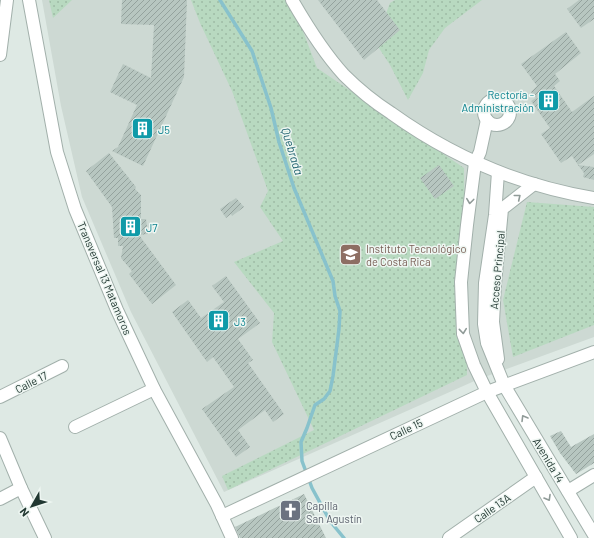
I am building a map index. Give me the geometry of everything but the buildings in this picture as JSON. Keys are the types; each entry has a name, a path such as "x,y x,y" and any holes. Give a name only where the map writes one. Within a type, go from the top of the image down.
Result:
{"street":[{"path":"0,55 7,0"},
{"name":"Transversal 13 Matamoros","path":"29,0 57,152 75,209 117,310 154,389 222,516 232,538"},
{"path":"292,0 309,30 344,75 371,100 402,122 475,163 534,184 569,194 594,198"},
{"path":"487,120 480,152 475,163 466,225 461,282 463,334 474,364 487,392"},
{"name":"Acceso Principal","path":"498,172 495,215 485,283 484,324 487,343 504,385"},
{"name":"Acceso Principal","path":"499,371 493,322 502,209 534,184"},
{"name":"Calle 15","path":"222,516 487,392 594,352"},
{"name":"Calle 17","path":"0,397 62,366"},
{"name":"Avenida 14","path":"504,385 594,535"},
{"path":"75,427 154,389"},
{"name":"Avenida 14","path":"487,392 571,538"},
{"path":"0,438 21,488 45,538"},
{"path":"568,491 594,475"},
{"name":"Calle 13A","path":"449,538 536,477"},
{"path":"0,499 21,488"}],"shaded area":[{"name":"Instituto Tecnológico de Costa Rica","path":"42,0 594,0 594,337 479,379 224,492 131,312 82,197 61,106"}],"green space":[{"path":"49,0 72,0 53,18"},
{"path":"191,0 291,0 317,68 464,168 467,375 228,490 222,476 314,430 272,342 274,313 234,262 283,241 260,207 268,191 232,91 200,23"},
{"path":"395,0 482,0 445,28 429,50 423,73 408,100 390,65 375,42 390,3"},
{"path":"527,202 594,207 594,325 513,357 503,300"}],"waterway":[{"name":"Quebrada","path":"220,0 252,51 271,108 279,142 294,188 333,281 335,296 340,311 339,329 330,391 324,399 315,405 301,442 302,461 312,488 330,521 344,538"}],"place":[{"name":"Rectoría - Administración","path":"549,100"},
{"name":"J5","path":"143,129"},
{"name":"J7","path":"130,227"},
{"name":"Instituto Tecnológico de Costa Rica","path":"350,254"},
{"name":"J3","path":"218,321"},
{"name":"Capilla San Agustín","path":"291,511"}]}
